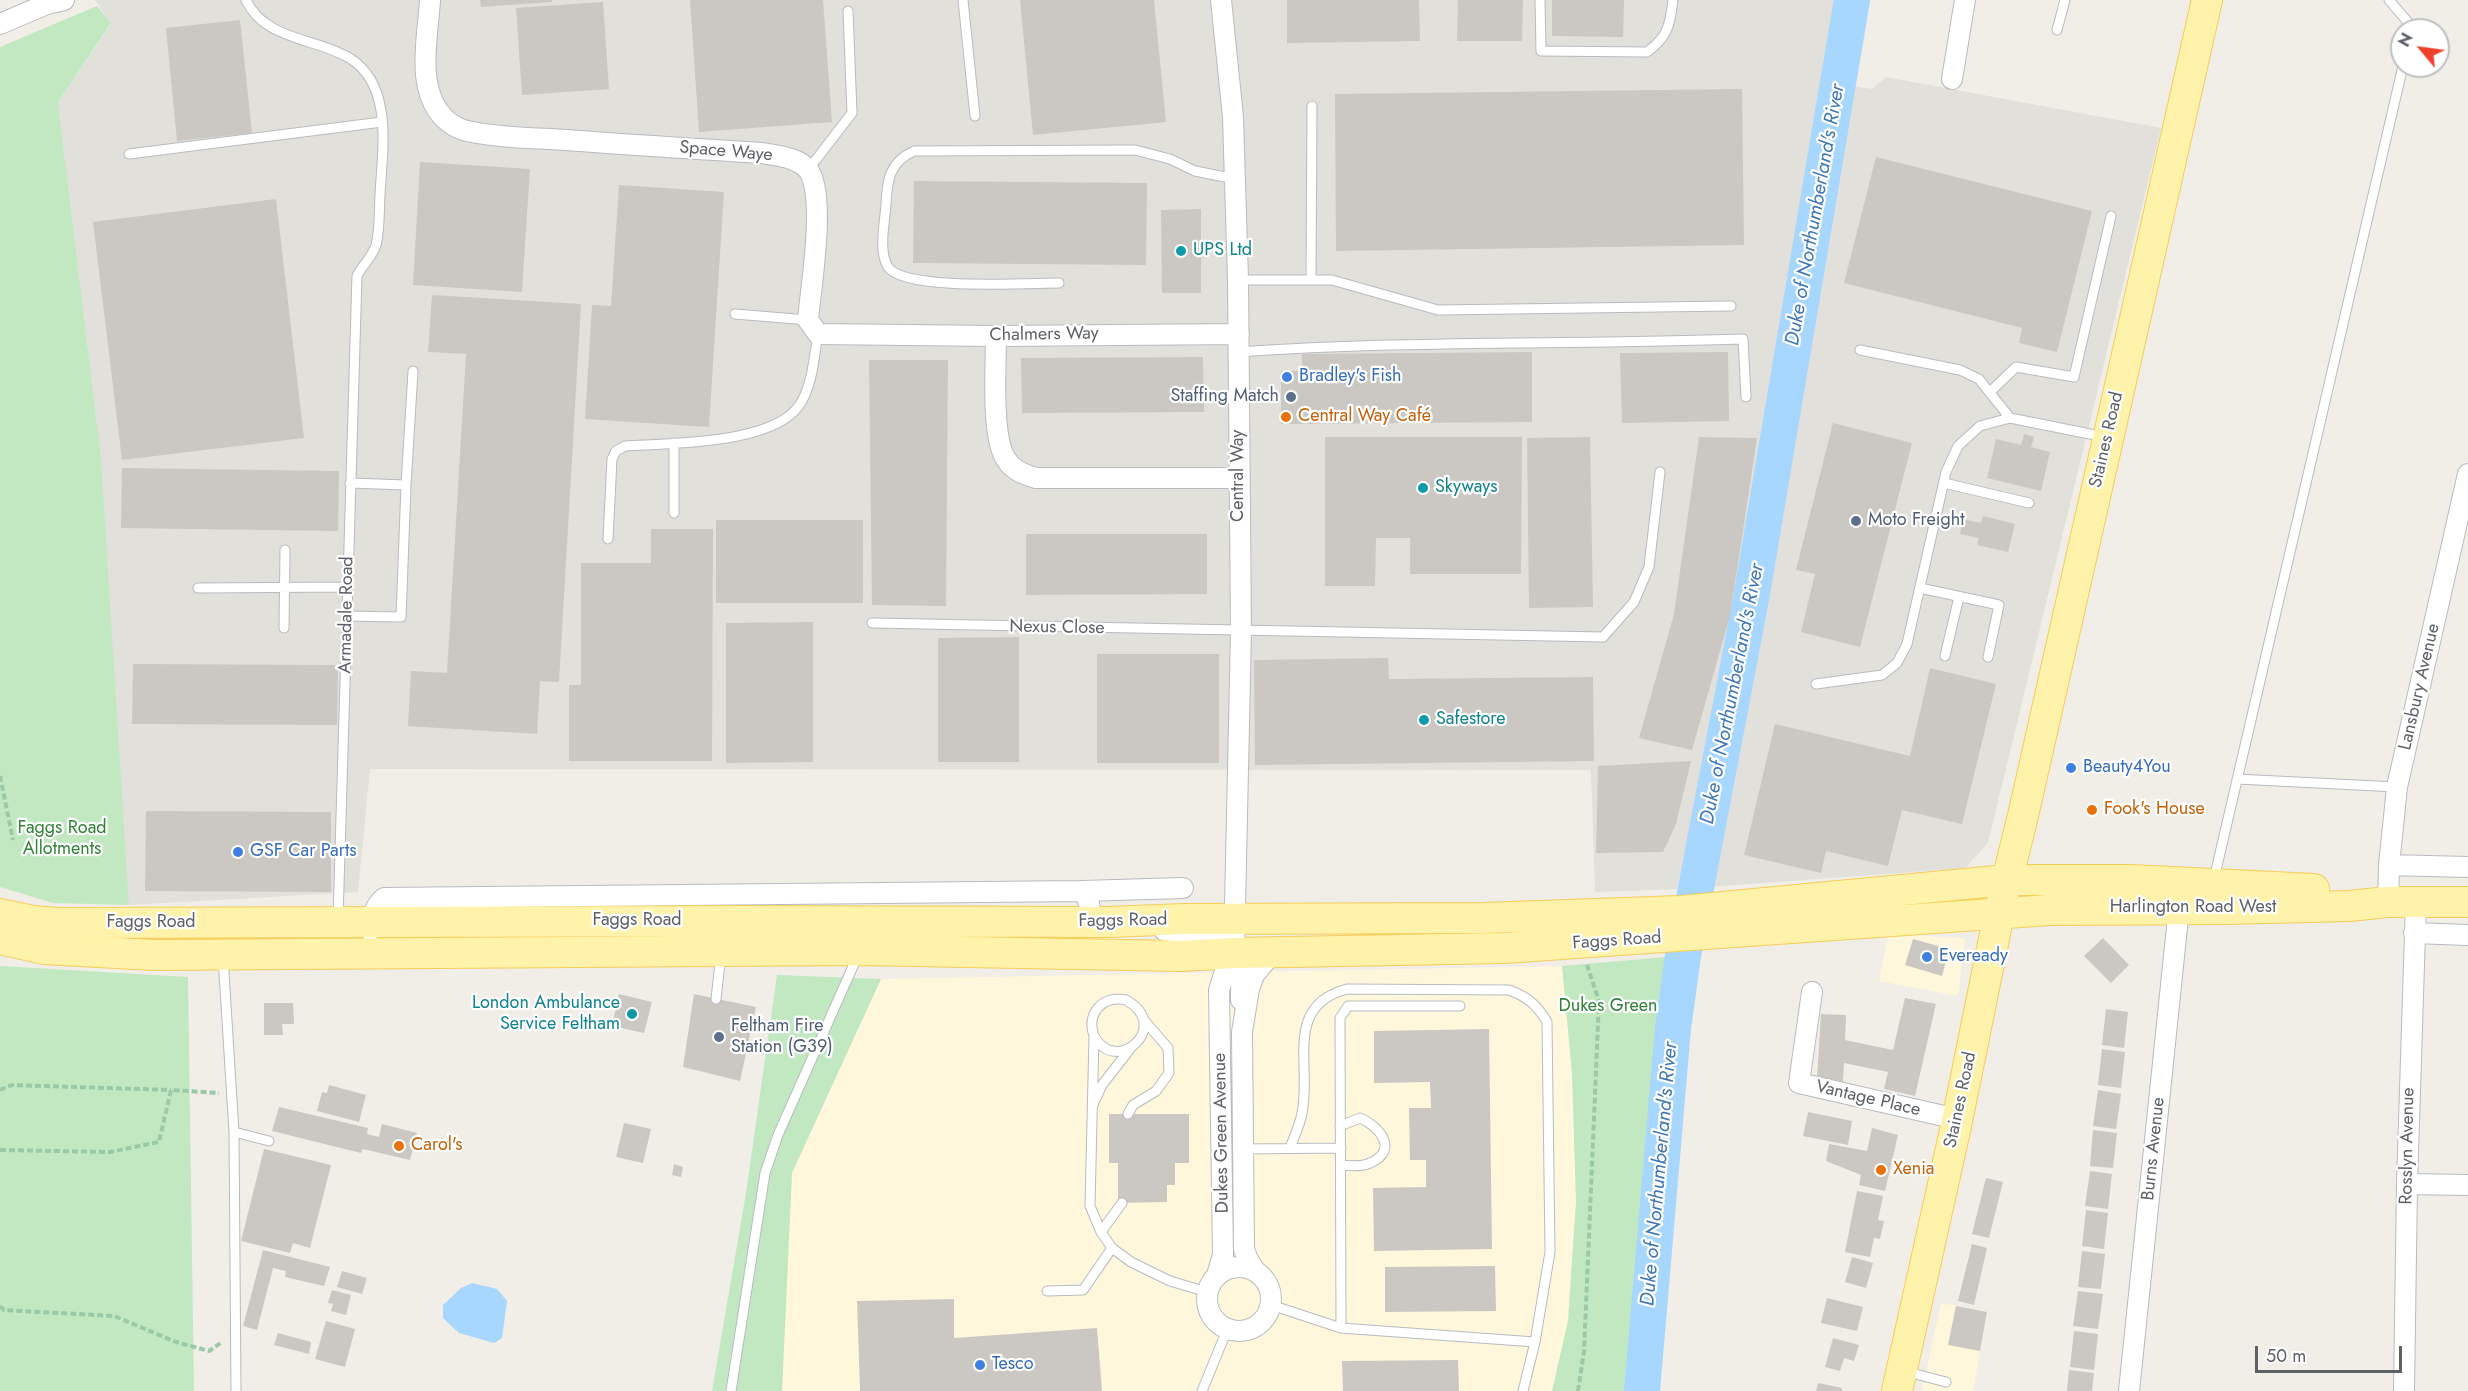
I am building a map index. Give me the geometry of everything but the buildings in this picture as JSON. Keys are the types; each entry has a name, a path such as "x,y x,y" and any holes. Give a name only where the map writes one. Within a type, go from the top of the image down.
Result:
{"main road":[{"name":"Staines Road","path":"1900,1381 1999,914 2207,0"},
{"name":"Harlington Road West","path":"2007,880 2131,880 2213,883 2348,891 2402,902"},
{"name":"Faggs Road","path":"0,914 33,921 58,923 339,938 370,954 732,935 1099,922 1239,935 1273,952 1505,948 1582,934 1681,911 2007,880"},
{"name":"Harlington Road West","path":"1999,914 2057,909 2227,909 2349,906 2402,902 2468,902"},
{"name":"Faggs Road","path":"0,939 44,949 86,953 223,955 339,938 370,922 732,935 860,950 1181,956 1239,935 1275,918 1582,934 1772,928 1999,914"},
{"path":"1239,935 1316,939 1386,950"}],"street":[{"path":"0,24 40,7 64,0"},
{"name":"Space Waye","path":"430,0 426,75 428,90 443,118 453,125 467,131 657,147 762,153 795,160 808,171"},
{"name":"Central Way","path":"1221,0 1233,117 1238,280 1241,632 1239,935"},
{"path":"1952,79 1965,0"},
{"path":"808,171 818,206 813,327"},
{"name":"Chalmers Way","path":"813,327 849,336 996,336 1239,343"},
{"path":"996,336 997,436 1005,459 1017,471 1036,478 1239,478"},
{"name":"Lansbury Avenue","path":"2402,902 2389,865 2397,787 2468,474"},
{"path":"2389,865 2468,867"},
{"path":"370,954 370,922 377,904 384,898 1183,888"},
{"path":"1082,891 1089,898 1099,922"},
{"name":"Rosslyn Avenue","path":"2402,902 2415,933 2407,1184 2404,1391"},
{"name":"Burns Avenue","path":"2129,1391 2179,908"},
{"path":"2415,933 2468,935"},
{"path":"1219,990 1222,976 1239,935"},
{"name":"Dukes Green Avenue","path":"1239,935 1244,1249 1256,1272"},
{"name":"Dukes Green Avenue","path":"1242,1032 1249,989 1254,975 1273,952"},
{"name":"Faggs Road","path":"1181,956 1202,966 1214,977 1219,990"},
{"name":"Dukes Green Avenue","path":"1217,1275 1223,1255 1219,990"},
{"name":"Vantage Place","path":"1812,992 1799,1083 1957,1119"},
{"path":"2407,1184 2468,1185"},
{"path":"1239,1267 1256,1272 1269,1286 1271,1305 1267,1316 1250,1330 1238,1332 1227,1330 1212,1319 1206,1301 1207,1292 1217,1275 1224,1270 1239,1267"}],"lane":[{"path":"129,154 382,122 378,97 372,80 352,60 333,50 280,32 255,14 246,0"},
{"path":"963,0 975,116"},
{"path":"1540,0 1541,51 1635,52 1647,52 1660,43 1668,30 1673,0"},
{"path":"2057,30 2065,0"},
{"path":"2389,0 2404,18"},
{"path":"808,171 852,113 848,11"},
{"path":"2213,883 2400,78"},
{"path":"1311,280 1312,106"},
{"name":"Armadale Road","path":"339,938 357,276 376,246 382,122"},
{"path":"1059,283 938,283 894,274 887,265 883,249 886,194 891,170 901,157 914,152 1136,150 1170,159 1195,171 1235,179"},
{"path":"1990,392 2016,367 2074,377 2111,216"},
{"path":"1238,280 1332,280 1438,310 1731,306"},
{"path":"608,538 612,459 616,451 626,446 722,440 757,431 789,417 802,402 809,384 813,327 735,314"},
{"path":"1239,343 1332,346 1644,343 1743,339 1746,397"},
{"path":"1860,350 1960,370 1979,379 2010,418"},
{"path":"347,616 401,617 413,371"},
{"path":"1816,684 1882,675 1897,663 1907,645 1944,483 1958,446 1980,426 2010,418 2107,437"},
{"path":"674,443 674,513"},
{"name":"Nexus Close","path":"872,623 1241,632 1385,632 1603,637 1634,602 1648,567 1660,472"},
{"path":"350,483 406,485"},
{"path":"1944,483 2029,503"},
{"path":"284,628 285,550"},
{"path":"198,588 348,587"},
{"path":"1920,588 1999,606 1988,657"},
{"path":"1946,656 1959,597"},
{"path":"2237,779 2397,787"},
{"path":"716,999 732,935"},
{"path":"732,1391 765,1173 778,1135 860,950"},
{"path":"223,955 234,1132 236,1391"},
{"path":"1290,1148 1303,1112 1307,1020 1316,1005 1333,993 1347,989 1509,990 1526,996 1539,1008 1547,1022 1550,1252 1535,1342 1523,1391"},
{"path":"1128,1114 1132,1105 1156,1091 1169,1073 1168,1048 1143,1018 1137,1007 1126,1000 1106,1001 1093,1015 1091,1025 1094,1036 1090,1206 1101,1233 1112,1248 1131,1262 1170,1281 1207,1292"},
{"path":"1341,1328 1340,1018 1348,1006 1460,1006"},
{"path":"1091,1110 1102,1084 1142,1035 1143,1018"},
{"path":"1094,1036 1101,1046 1111,1051 1131,1048"},
{"path":"1341,1126 1360,1118 1372,1124 1382,1133 1385,1144 1380,1156 1370,1163 1341,1165"},
{"path":"234,1132 269,1141"},
{"path":"1242,1149 1341,1148"},
{"path":"1101,1233 1122,1203"},
{"path":"1047,1291 1083,1290 1112,1248"},
{"path":"1271,1305 1341,1328 1535,1342"},
{"path":"1202,1391 1227,1330"},
{"path":"1900,1381 1946,1382"}],"path":[{"path":"0,776 13,840"},
{"path":"1578,1391 1584,1352 1599,1001 1582,934"},
{"path":"0,1090 12,1085 171,1090 231,1095"},
{"path":"0,1150 110,1152 159,1142 171,1090"},
{"path":"0,1306 4,1310 114,1316 176,1342 210,1351 235,1333"}],"shaded area":[{"path":"95,0 1839,0 1744,587 1677,889 1595,892 1591,770 370,769 358,892 129,905 101,457 58,102 111,24"},
{"path":"1886,77 2161,128 1988,843 1965,868 1711,887 1852,86 1872,89"},
{"path":"1919,935 1965,939 1958,996 1879,981 1888,937"},
{"path":"1562,966 1572,1073 1576,1202 1568,1321 1552,1391 782,1391 792,1173 881,979"},
{"path":"1941,1303 1987,1312 1973,1391 1922,1391"}],"green space":[{"name":"Faggs Road Allotments","path":"97,6 111,23 58,102 101,457 129,905 53,903 0,887 0,47"},
{"name":"Dukes Green","path":"1666,957 1632,1391 1552,1391 1568,1321 1576,1202 1572,1073 1562,966"},
{"path":"0,966 188,977 194,1391 0,1391"},
{"path":"777,975 881,979 792,1173 782,1391 712,1391 746,1193"}],"water":[{"path":"472,1283 497,1289 507,1301 502,1338 494,1343 459,1333 443,1318 443,1305 461,1288"}],"waterway":[{"name":"Duke of Northumberland's River","path":"1642,1391 1673,1028 1683,956 1751,599 1852,0"}],"place":[{"name":"UPS Ltd","path":"1181,251"},
{"name":"Bradley's Fish","path":"1287,377"},
{"name":"Staffing Match","path":"1291,397"},
{"name":"Central Way Café","path":"1286,417"},
{"name":"Skyways","path":"1423,488"},
{"name":"Moto Freight","path":"1856,521"},
{"name":"Safestore","path":"1424,720"},
{"name":"Beauty4You","path":"2071,768"},
{"name":"Fook's House","path":"2092,810"},
{"name":"GSF Car Parts","path":"238,852"},
{"name":"Eveready","path":"1927,957"},
{"name":"London Ambulance Service Feltham","path":"632,1014"},
{"name":"Feltham Fire Station (G39)","path":"719,1037"},
{"name":"Carol's","path":"399,1146"},
{"name":"Xenia","path":"1881,1170"},
{"name":"Tesco","path":"980,1365"}]}
